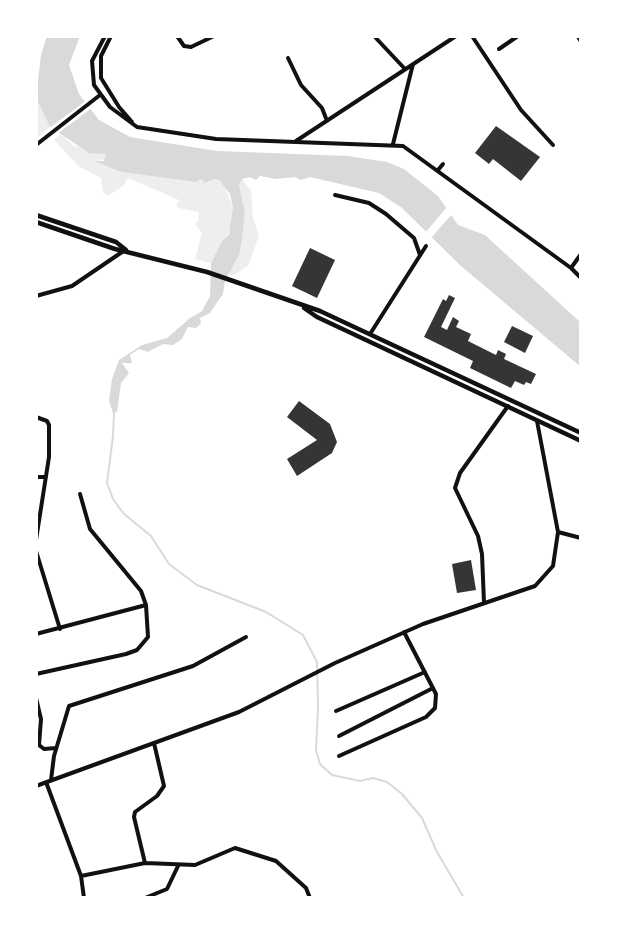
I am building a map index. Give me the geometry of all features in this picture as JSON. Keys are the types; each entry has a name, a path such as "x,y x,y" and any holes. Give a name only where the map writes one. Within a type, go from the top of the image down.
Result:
{"street":[{"path":"105,36 91,67 98,97 137,127 196,138 403,146 571,268 581,278"},
{"path":"111,36 100,56 100,78 119,107 137,127"},
{"path":"177,36 184,46 191,47 214,36"},
{"path":"374,36 405,69"},
{"path":"294,142 456,36"},
{"path":"472,36 521,110 553,145"},
{"path":"499,49 518,36"},
{"path":"578,36 581,41"},
{"path":"288,58 301,85 322,108 327,121"},
{"path":"393,144 414,64"},
{"path":"36,145 98,97"},
{"path":"438,170 443,164"},
{"path":"336,195 369,203 386,214 414,238 420,255"},
{"path":"36,215 116,242 126,250"},
{"path":"509,223 514,218"},
{"path":"36,222 115,249 207,272 320,311 581,433"},
{"path":"370,334 426,246"},
{"path":"36,296 72,285 126,250"},
{"path":"571,268 581,254"},
{"path":"299,304 317,317 581,441"},
{"path":"484,603 482,554 478,536 455,488 460,472 508,406"},
{"path":"36,786 238,712 335,663 404,632 524,590 543,580 553,566 558,532 536,413"},
{"path":"36,417 47,421 49,425 46,477 36,540"},
{"path":"36,477 46,477"},
{"path":"36,674 137,650 148,637 146,605 138,585 90,529 80,494"},
{"path":"558,532 581,538"},
{"path":"36,551 60,629"},
{"path":"36,634 146,605"},
{"path":"339,756 432,714 437,701 433,688 404,632"},
{"path":"84,898 81,876 49,781 69,706 193,666 246,637"},
{"path":"336,711 425,672"},
{"path":"339,736 433,688"},
{"path":"36,698 40,716 39,745 44,749 56,748"},
{"path":"145,863 134,817 135,812 158,796 164,786 154,743"},
{"path":"81,876 145,863 178,866 195,864 227,850 245,850 282,865 306,888 310,898"},
{"path":"145,898 167,890 178,866"}],"shaded area":[{"path":"47,36 80,36 69,65 79,94 99,120 130,137 217,151 348,156 387,162 404,169 438,196 458,225 485,235 581,323 581,367 461,266 401,207 379,193 310,177 301,180 295,177 276,179 260,176 256,180 250,177 242,179 239,186 245,212 242,239 239,255 225,281 223,294 210,313 200,318 201,323 196,328 188,327 182,339 173,345 163,344 148,352 139,349 130,355 132,363 122,363 129,373 121,383 117,412 113,413 109,401 112,379 119,360 142,345 167,338 190,318 204,310 210,296 211,263 221,243 229,234 233,208 230,194 220,181 215,179 205,183 201,179 196,182 121,172 95,161 104,161 106,154 89,153 50,127 36,98 41,55"},
{"path":"36,98 50,127 36,139"},
{"path":"60,134 74,146 106,154 106,159 97,161 121,172 196,182 201,178 207,183 215,179 224,184 233,208 232,226 211,263 195,259 202,233 195,224 199,220 198,212 179,208 176,206 179,200 128,178 123,186 108,196 103,192 101,178 78,166 54,140"},
{"path":"242,179 251,191 253,218 259,235 248,266 234,275 228,275 239,255 245,212 239,186"}],"pier":[{"path":"87,100 93,107 56,135 48,129"},
{"path":"448,206 453,213 431,238 425,233"}],"building":[{"path":"496,126 540,157 521,181 493,159 489,164 475,153"},
{"path":"310,248 335,260 317,298 292,286"},
{"path":"449,295 455,298 441,327 447,330 453,317 459,321 456,327 471,334 468,341 496,355 498,350 506,354 504,359 536,374 531,384 526,382 524,385 515,381 511,388 470,368 473,361 424,337 443,299 446,301"},
{"path":"512,326 533,336 525,353 504,342"},
{"path":"299,401 330,424 337,442 332,453 297,476 287,459 317,440 287,417"},
{"path":"471,560 476,590 457,593 452,564"}],"waterway":[{"path":"202,313 209,300"},
{"path":"114,412 107,483 113,499 123,513 151,536 169,564 197,585 266,612 303,635 317,662 316,750 320,764 332,775 360,781 373,778 387,782 402,794 422,818 437,852 464,898"}]}
